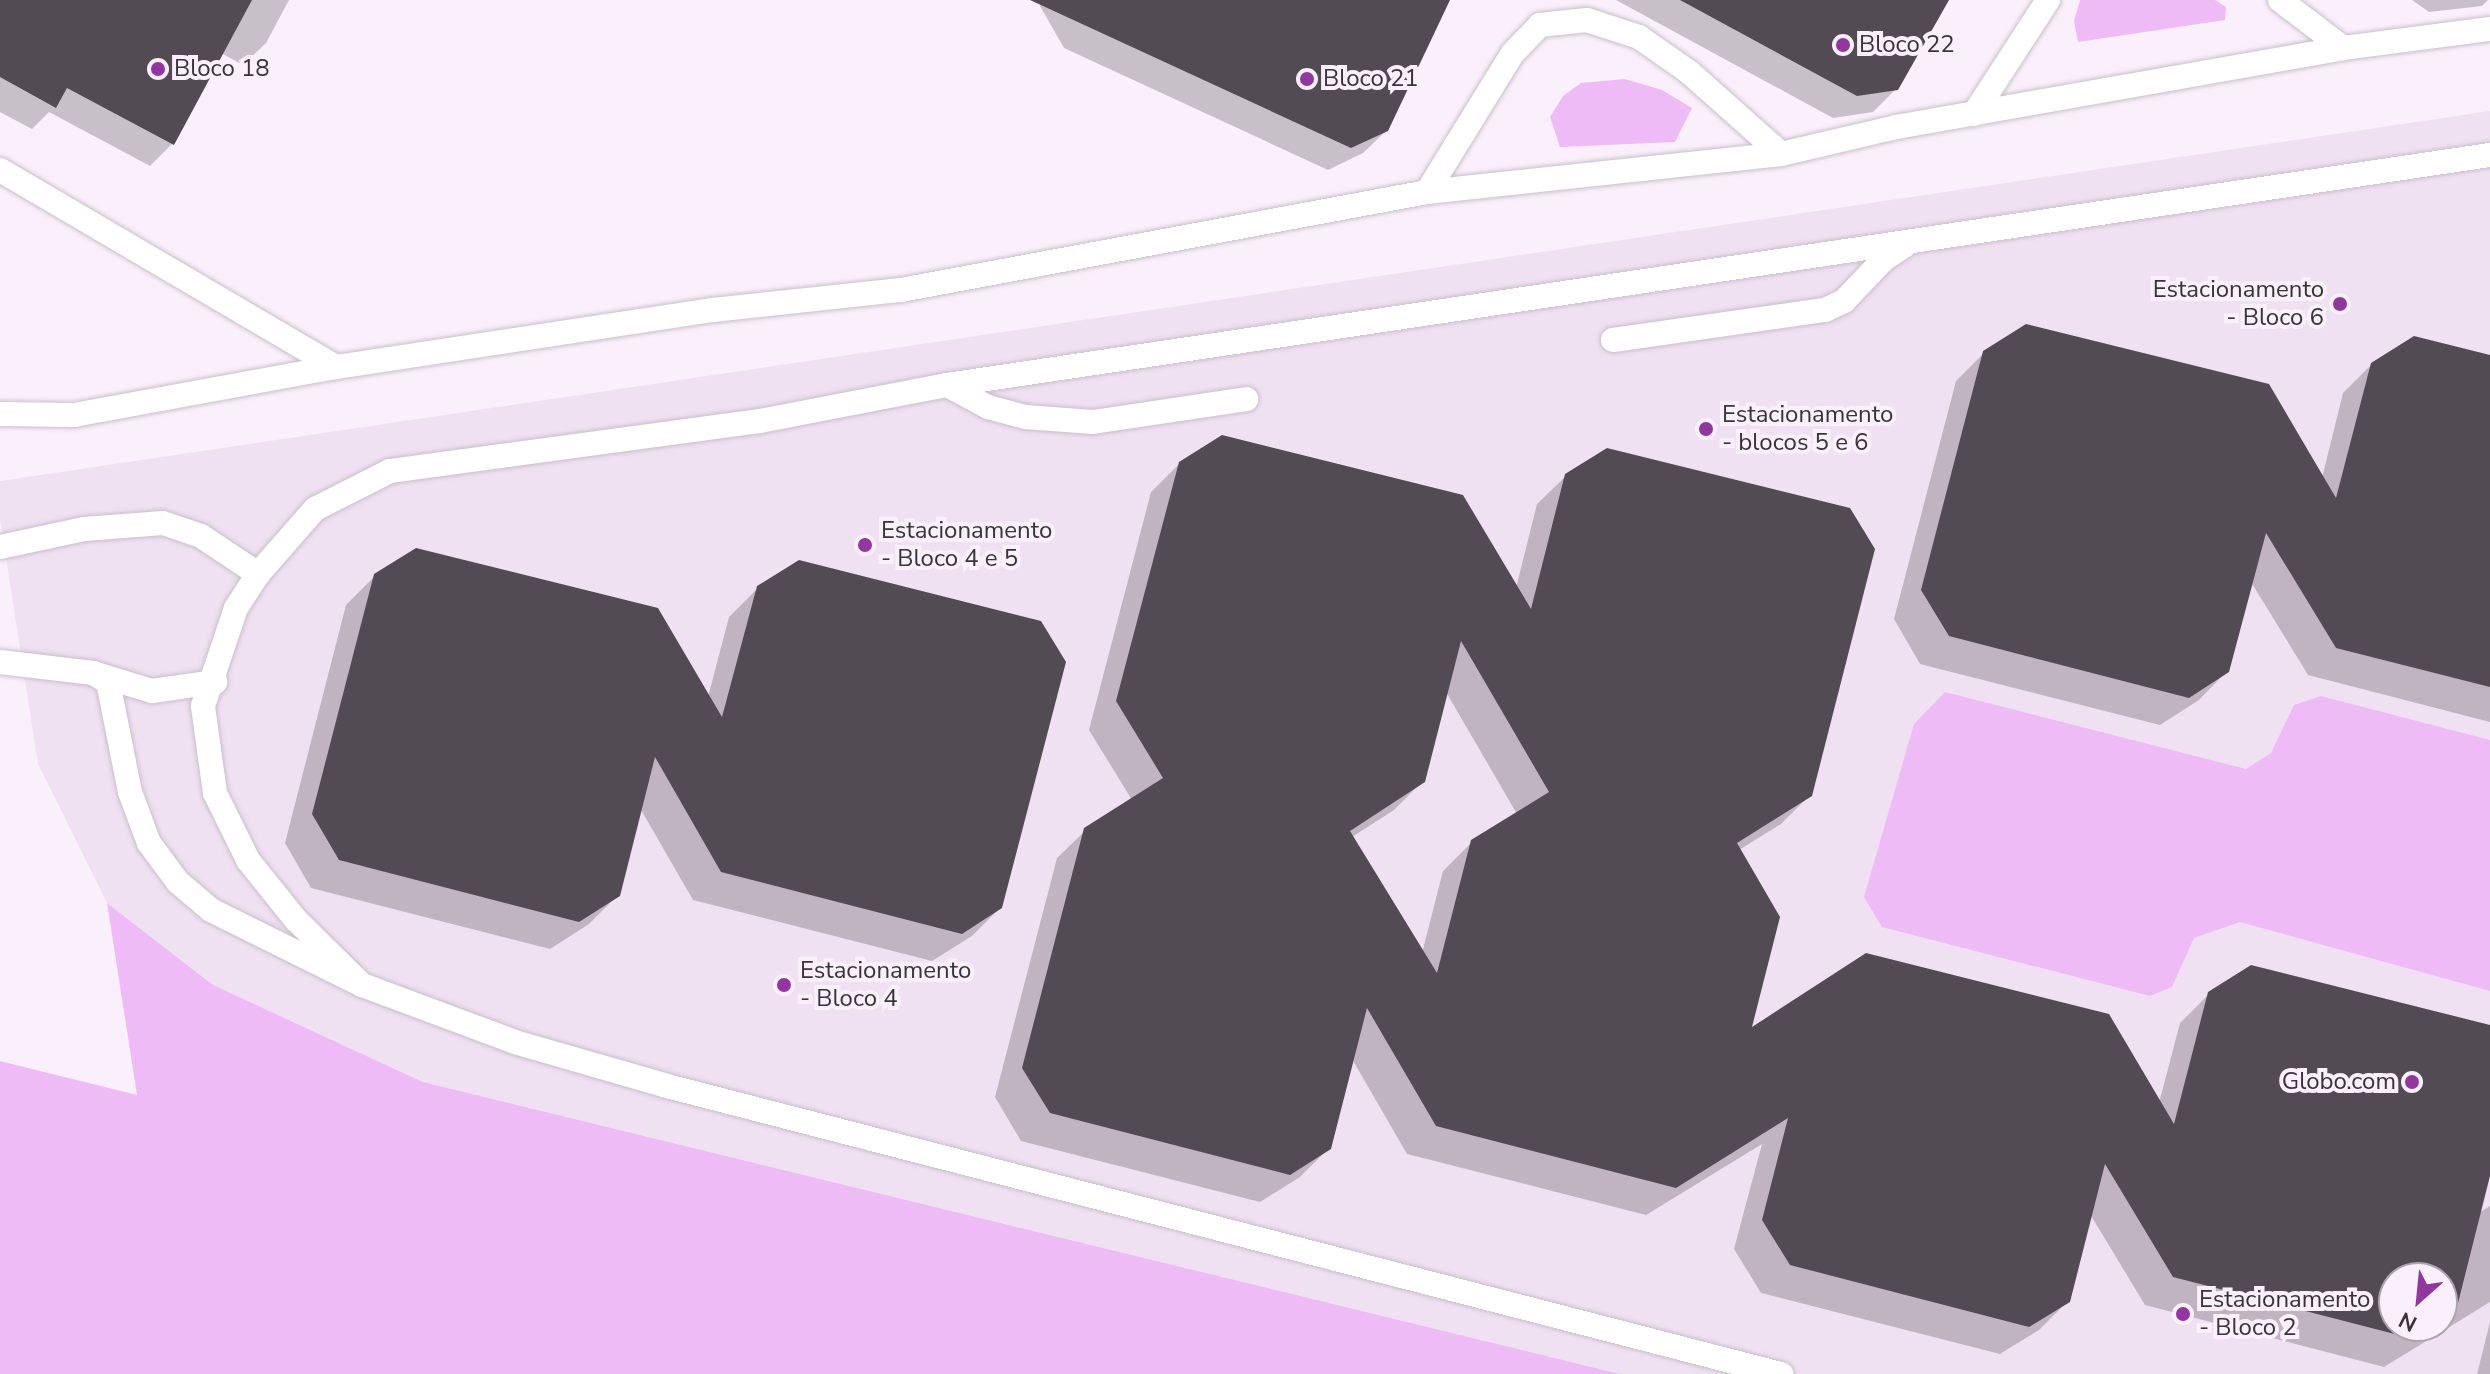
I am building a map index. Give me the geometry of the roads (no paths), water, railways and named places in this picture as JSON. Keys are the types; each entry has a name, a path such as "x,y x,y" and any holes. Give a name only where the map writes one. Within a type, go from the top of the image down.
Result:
{"lane":[{"path":"1974,114 2048,0"},
{"path":"2280,0 2343,48"},
{"path":"1427,192 1513,53 1540,25 1556,23 1587,20 1639,37 1689,72 1781,154"},
{"path":"0,414 74,415 336,367 713,310 901,290 1427,192 1781,154 1974,114 2343,48 2490,29"},
{"path":"362,985 296,920 248,860 215,793 203,706 215,682 236,608 258,574 315,509 390,471 760,421 947,385 2490,155"},
{"path":"0,170 336,367"},
{"path":"1613,340 1825,310 1844,301 1884,259 1909,242"},
{"path":"947,385 988,407 1025,417 1093,422 1246,399"},
{"path":"0,547 84,529 163,523 201,536 258,574"},
{"path":"0,662 93,673 152,691 215,682"},
{"path":"93,673 108,682 130,792 149,843 178,882 211,910 362,985 515,1042 667,1086 1781,1374"}],"place":[{"name":"Bloco 22","path":"1843,45"},
{"name":"Bloco 18","path":"158,69"},
{"name":"Bloco 21","path":"1307,79"},
{"name":"Estacionamento - Bloco 6","path":"2340,304"},
{"name":"Estacionamento - blocos 5 e 6","path":"1706,429"},
{"name":"Estacionamento - Bloco 4 e 5","path":"865,545"},
{"name":"Estacionamento - Bloco 4","path":"784,985"},
{"name":"Globo.com","path":"2412,1082"},
{"name":"Estacionamento - Bloco 2","path":"2183,1314"}]}
